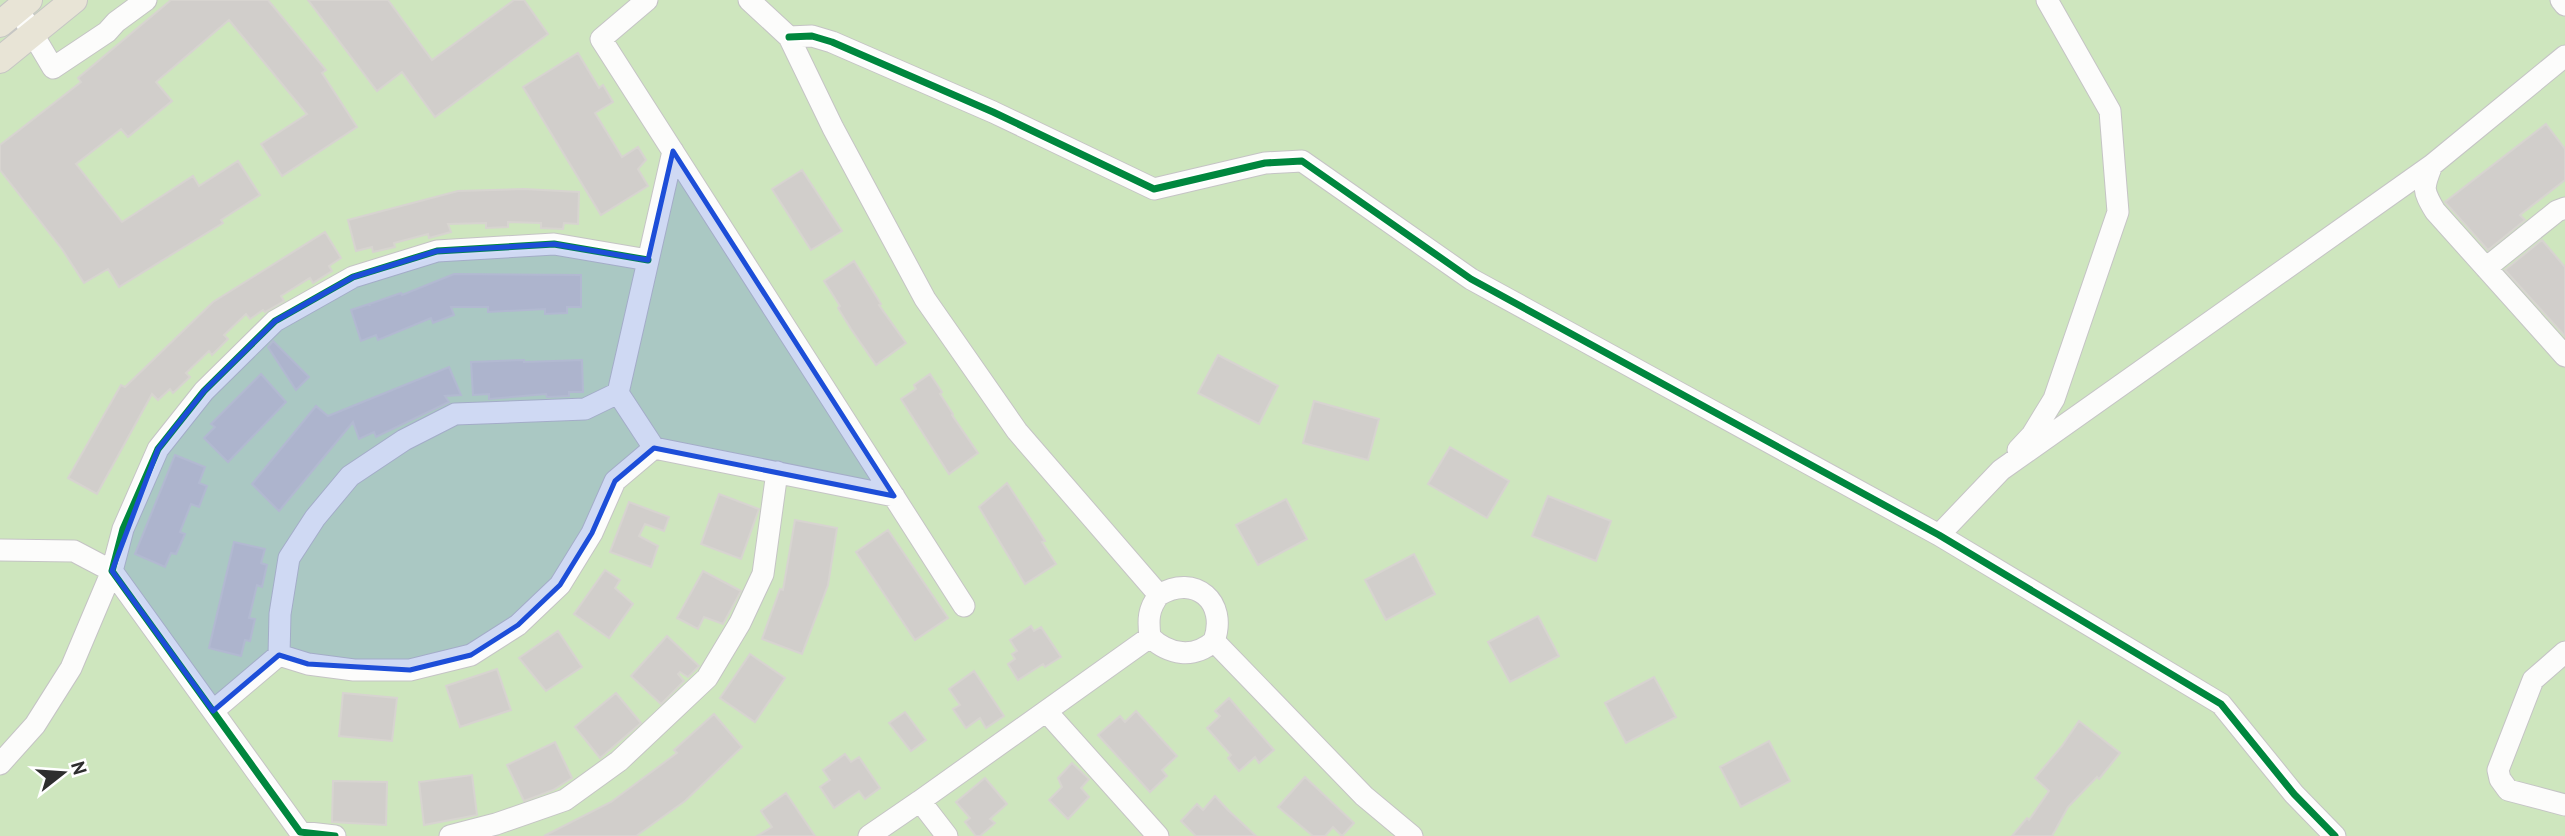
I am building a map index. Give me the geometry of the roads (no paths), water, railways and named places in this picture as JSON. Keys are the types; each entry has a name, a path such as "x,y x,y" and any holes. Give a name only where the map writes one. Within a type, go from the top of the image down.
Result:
{"main road":[{"path":"0,60 74,0"}],"street":[{"path":"16,11 53,68 107,32 146,0"},
{"path":"647,0 601,39 964,606"},
{"path":"749,0 789,37 833,128 925,299 1017,430 1159,595"},
{"path":"1939,535 2032,435 2054,399 2118,212 2110,111 2047,0"},
{"path":"2561,0 2565,5"},
{"path":"789,37 812,36 832,42 993,112 1154,189 1265,163 1302,161 1471,279 1939,535 2221,704 2294,794 2334,836"},
{"path":"2001,470 2432,165 2565,56"},
{"path":"673,151 618,393 654,448 894,496"},
{"path":"2432,165 2423,186 2435,211 2565,356"},
{"path":"2486,268 2557,211 2565,208"},
{"path":"0,764 35,725 71,668 112,571 124,529 158,449 204,391 275,321 353,277 437,251 554,244 648,260"},
{"path":"213,711 279,655 279,614 289,558 315,518 350,476 404,440 455,414 585,408 618,393"},
{"path":"279,655 308,664 354,670 410,670 471,655 518,625 560,584 592,533 615,481 654,448"},
{"path":"450,836 496,824 565,800 619,761 707,678 740,623 763,574 778,472"},
{"path":"0,550 74,551 112,571 300,832 335,836"},
{"path":"1179,587 1192,588 1204,594 1215,605 1218,622 1214,641 1197,652 1182,653 1159,646 1150,637 1148,615 1159,595 1179,587"},
{"path":"869,836 1150,637"},
{"path":"1214,641 1364,796 1412,836"},
{"path":"2565,652 2533,680 2498,770 2500,779 2508,790 2565,805"},
{"path":"1046,711 1158,836"},
{"path":"920,801 947,836"}]}
